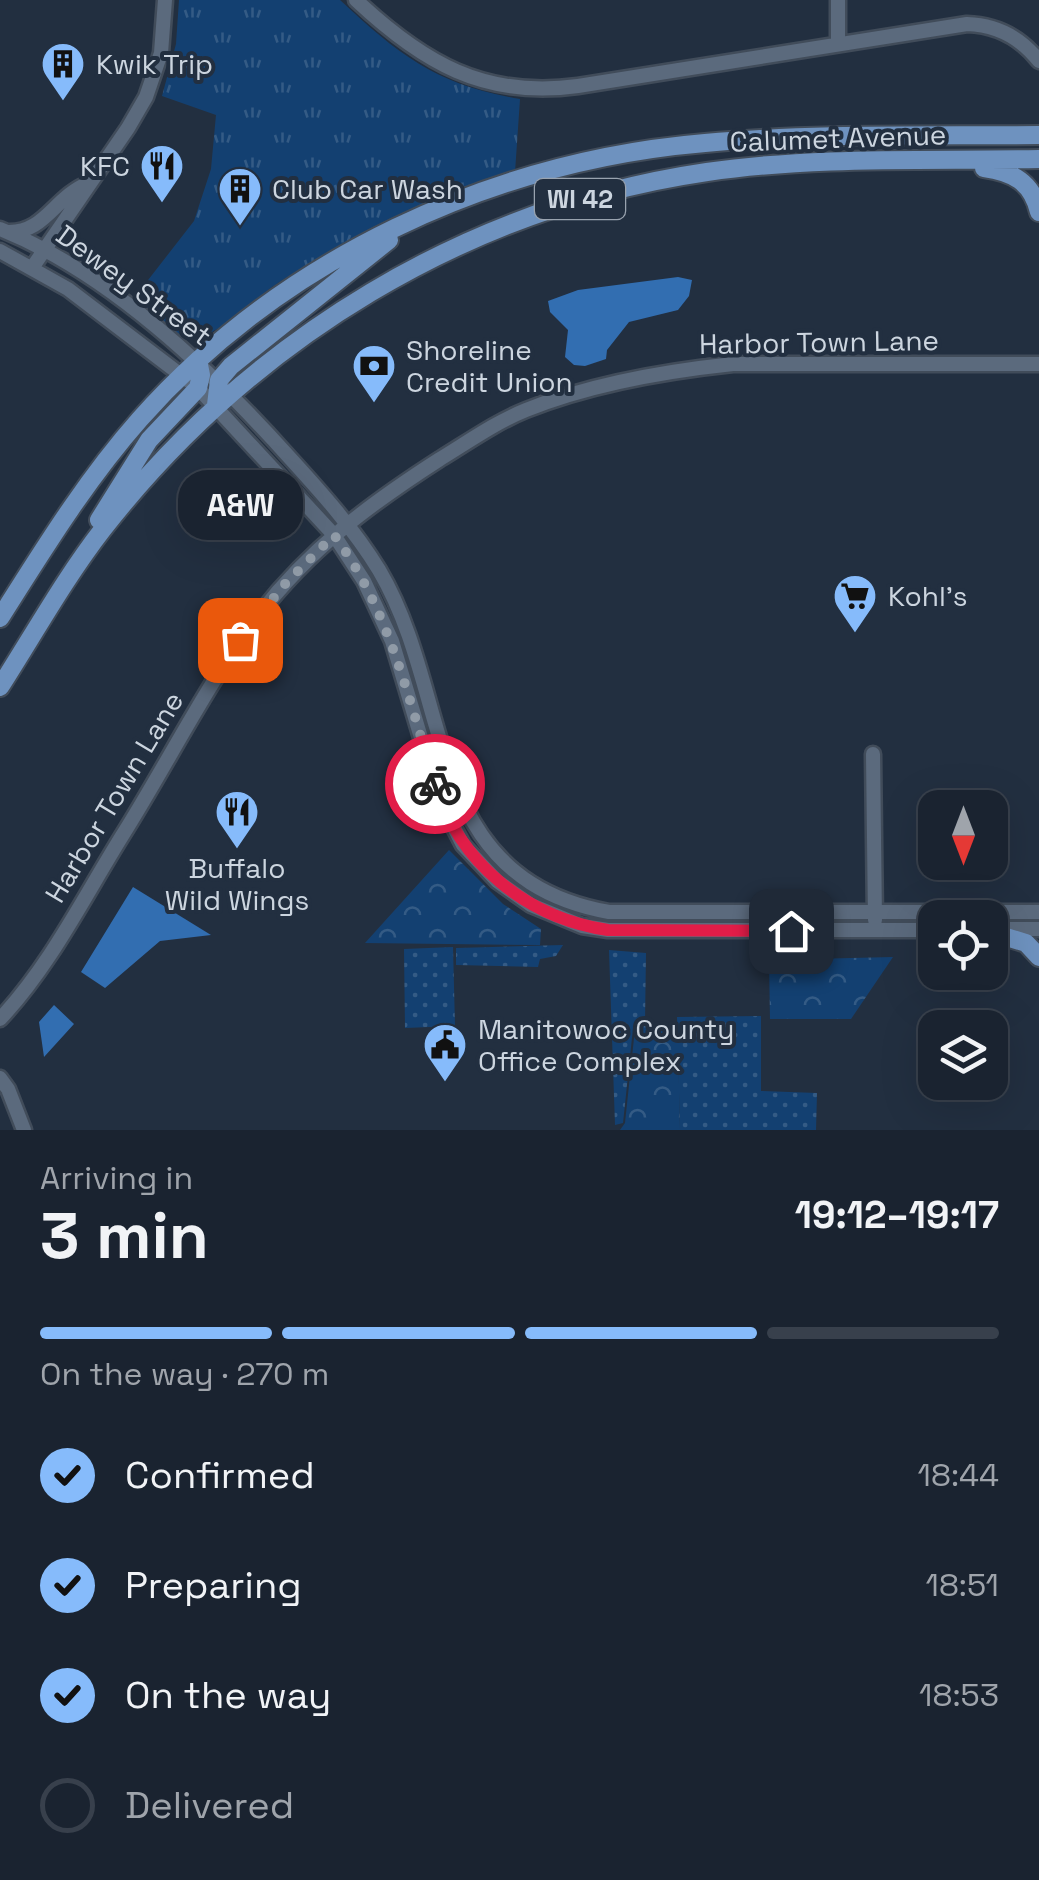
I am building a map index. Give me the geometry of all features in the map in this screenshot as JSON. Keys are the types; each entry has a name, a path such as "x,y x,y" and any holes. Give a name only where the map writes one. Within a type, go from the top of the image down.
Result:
{"main road":[{"name":"Calumet Avenue","path":"198,360 252,315 367,242 514,179 575,163 670,148 791,139 1039,135"},
{"name":"Calumet Avenue","path":"225,386 326,319 433,257 570,202 646,182 790,163 1039,159"},
{"path":"934,161 1014,174 1029,188 1039,212"},
{"path":"0,687 84,554 157,465 216,405 236,361 422,216"},
{"path":"0,618 98,471 147,411 201,375 198,360"},
{"path":"84,554 102,513 190,382"},
{"path":"1008,938 1026,944 1039,957"}],"street":[{"path":"32,268 128,128 150,88 163,42 166,0"},
{"path":"356,0 391,33 432,60 482,81 521,88 578,86 972,24 1008,34 1039,61"},
{"path":"838,0 838,44"},
{"path":"2,230 34,227 62,198 90,183"},
{"name":"Dewey Street","path":"2,230 44,249 100,286 198,360 225,386 340,530"},
{"name":"Dewey Street","path":"0,252 112,320 190,382 340,530"},
{"name":"Harbor Town Lane","path":"0,1019 33,978 249,628 285,584 370,504 470,440 524,410 572,395 694,368 733,364 1039,364"},
{"path":"340,530 380,572 399,610 460,802 484,842 518,875 556,898 609,912 1039,912"},
{"path":"340,530 392,640 440,802 463,845 497,881 531,905 582,926 608,930 918,930"},
{"path":"873,754 875,931"},
{"path":"1008,930 1039,929"},
{"path":"0,1078 24,1130"}],"green space":[{"path":"179,0 340,0 421,65 465,86 520,99 515,172 328,254 272,287 209,333 188,339 173,334 131,302 194,221 211,169 216,115 162,96 176,44"},
{"path":"449,850 503,904 541,929 540,945 365,943"},
{"path":"563,945 556,956 540,959 538,967 456,965 456,948"},
{"path":"453,947 455,1026 405,1028 404,949"},
{"path":"609,950 646,953 645,1022 633,1028 623,1123 615,1125"},
{"path":"893,957 851,1019 770,1019 769,960"},
{"path":"761,1016 761,1091 817,1093 816,1130 680,1130 677,1017"},
{"path":"653,1023 678,1040 680,1130 620,1130 625,1123 635,1029"}],"shaded area":[{"path":"678,277 692,280 689,296 678,310 629,322 607,350 606,359 585,366 574,365 565,357 568,330 550,312 548,301 578,290"},
{"path":"133,887 211,935 160,941 105,988 81,972"},
{"path":"54,1005 74,1024 44,1057 39,1022"}],"way so far":[{"path":"240,640 285,584 334,535 364,581 392,640 435,784"}],"place":[{"name":"Kwik Trip","path":"63,102"},
{"name":"KFC","path":"162,204"},
{"name":"Club Car Wash","path":"240,227"},
{"name":"Shoreline Credit Union","path":"374,404"},
{"name":"Kohl's","path":"855,634"},
{"name":"A&W","path":"240,640"},
{"name":"Buffalo Wild Wings","path":"237,850"},
{"name":"Manitowoc County Office Complex","path":"445,1083"}],"route":[{"path":"435,784 463,845 497,881 531,905 559,918 608,930 791,931"}]}
